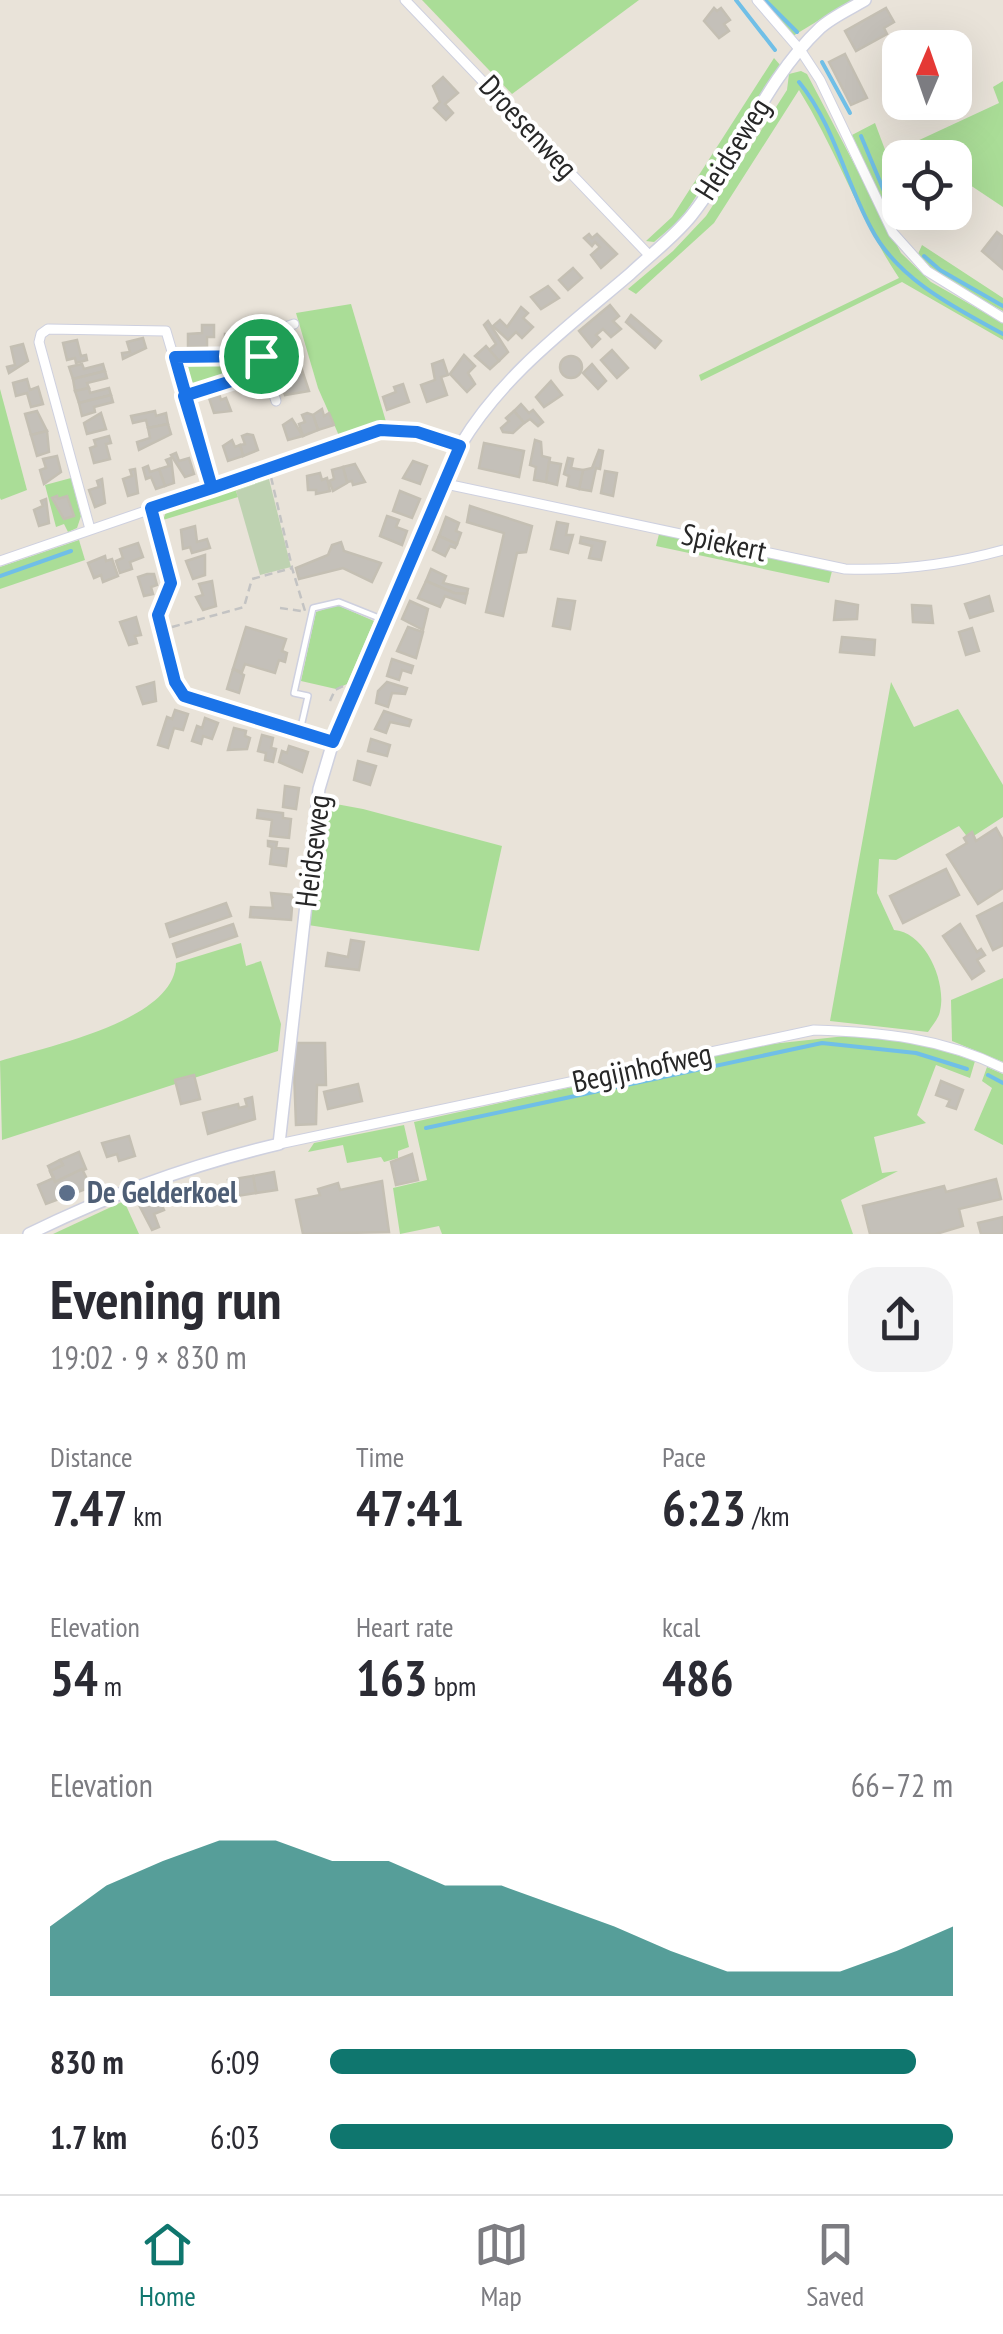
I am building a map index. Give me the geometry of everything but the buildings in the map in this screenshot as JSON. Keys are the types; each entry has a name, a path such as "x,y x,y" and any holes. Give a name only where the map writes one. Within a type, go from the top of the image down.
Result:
{"street":[{"name":"Droesenweg","path":"405,0 650,256"},
{"path":"756,0 801,51 840,116 893,232 926,271 1003,318"},
{"name":"Heidseweg","path":"279,1144 319,789 333,742 460,446 477,417 509,379 690,218 768,94 801,51 822,26 865,0"},
{"path":"276,400 261,356 263,335 294,324"},
{"path":"90,529 39,342 48,329 166,331 212,488"},
{"path":"175,357 261,356"},
{"path":"184,396 266,370"},
{"path":"0,561 380,430 417,432 460,446"},
{"name":"Spiekert","path":"446,484 845,569 901,571 957,563 1003,550"},
{"path":"151,508 171,583 158,615 175,682 184,696 333,742"},
{"name":"Begijnhofweg","path":"279,1144 814,1030 893,1033 967,1050 1003,1068"},
{"path":"29,1234 132,1186 205,1162 279,1144"}],"lane":[{"path":"300,731 308,696 294,693 313,608 340,602 385,620"}],"path":[{"path":"268,468 303,610"},
{"path":"162,630 244,607 252,579 292,568"},
{"path":"280,608 312,612"},
{"path":"330,701 340,685 356,689"}],"green space":[{"path":"422,0 639,0 512,94"},
{"path":"760,0 852,0 793,36"},
{"path":"774,58 781,66 682,218 654,242 646,241 672,217"},
{"path":"789,74 807,74 882,217 882,230 889,230 901,253 931,282 1003,323 1003,340 902,282 701,381 699,375 899,278 799,90 714,223 636,294 628,289 673,251 706,216 787,90"},
{"path":"1003,81 1003,207 972,186 972,140 919,140 962,120 972,120 972,116 999,103 993,87"},
{"path":"875,123 882,142 882,200 852,135"},
{"path":"922,245 1003,298 1003,311 936,272 918,254"},
{"path":"351,304 387,425 340,438 318,388 296,313"},
{"path":"189,362 251,364 245,371 196,388 186,385 184,367"},
{"path":"0,389 27,490 1,500 0,498"},
{"path":"267,474 269,479 236,491 238,497 163,520 168,507"},
{"path":"71,478 81,516 77,528 68,532 64,524 56,527 45,485"},
{"path":"269,479 291,567 260,575 236,491"},
{"path":"659,534 832,571 829,583 656,546"},
{"path":"79,540 85,560 0,589 0,567"},
{"path":"337,605 374,621 347,684 336,689 301,681 316,612"},
{"path":"891,682 914,727 958,709 1003,785 1003,817 969,839 959,826 896,860 879,859 877,893 894,930 915,939 937,973 940,1011 928,1032 830,1021"},
{"path":"325,802 502,846 479,951 308,925"},
{"path":"241,943 246,966 261,961 281,1024 278,1051 2,1140 0,1061 75,1039 132,1016 154,1001 170,983 176,963"},
{"path":"1003,978 1003,1062 952,1041 951,1000"},
{"path":"855,1035 914,1041 975,1061 970,1078 936,1065 917,1115 926,1123 874,1137 882,1173 898,1171 841,1200 853,1234 442,1234 439,1226 400,1234 393,1188 427,1180 414,1122 761,1045"},
{"path":"987,1067 1003,1074 1003,1145 974,1130 992,1088 982,1081"},
{"path":"404,1125 409,1147 398,1151 398,1158 384,1162 381,1157 347,1163 343,1145 308,1152 314,1143"},
{"path":"124,1201 139,1234 53,1234"}],"waterway":[{"path":"736,0 775,50"},
{"path":"765,0 797,32"},
{"path":"822,62 850,113"},
{"path":"799,82 821,116 882,246 929,290 1003,334"},
{"path":"861,136 882,186"},
{"path":"924,256 940,270 1003,306"},
{"path":"0,576 71,551"},
{"path":"426,1128 822,1043 916,1053 967,1069"},
{"path":"988,1075 1003,1083"}],"place":[{"name":"De Gelderkoel","path":"67,1193"}],"route":[{"path":"261,356 175,357 184,396 212,488 380,430 417,432 460,446 333,742 184,696 175,682 158,615 171,583 151,508 212,488 184,396 266,370 261,356"}]}
